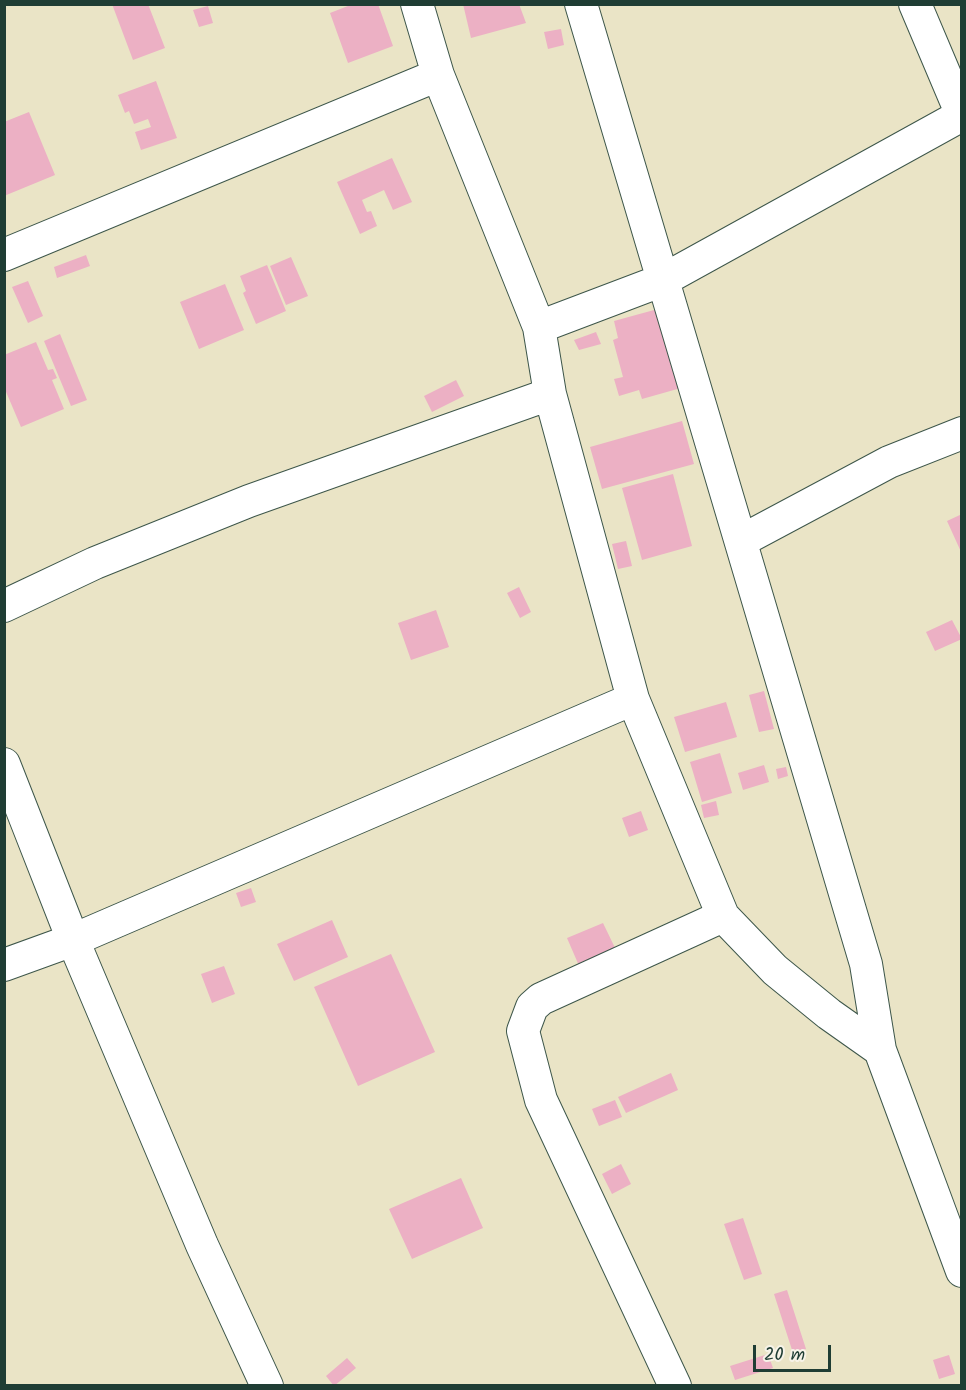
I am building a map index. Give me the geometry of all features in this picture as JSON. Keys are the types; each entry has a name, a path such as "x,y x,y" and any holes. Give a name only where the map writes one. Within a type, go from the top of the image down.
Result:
{"street":[{"path":"417,4 438,75 539,327 550,394 633,699 723,916 775,970 829,1014 880,1050"},
{"path":"581,4 866,964 880,1050 962,1270"},
{"path":"539,327 663,280 962,115 915,4"},
{"path":"4,255 438,75"},
{"path":"4,606 95,563 249,501 550,394"},
{"path":"741,541 889,462 962,433"},
{"path":"4,965 73,940 633,699"},
{"path":"4,764 73,940 202,1245 267,1386"},
{"path":"675,1386 541,1100 523,1031 532,1007 541,999 723,916"}],"building":[{"path":"112,4 148,4 165,48 133,60"},
{"path":"353,4 378,4 393,46 348,63 330,13"},
{"path":"463,4 519,4 526,23 471,38"},
{"path":"208,6 213,23 199,27 193,10"},
{"path":"561,29 564,45 548,49 544,32"},
{"path":"156,81 177,138 141,150 135,132 151,127 148,119 134,124 129,111 125,113 118,95"},
{"path":"29,112 55,175 4,196 4,122"},
{"path":"392,158 412,202 393,210 384,190 362,200 367,212 371,211 377,226 360,234 337,182"},
{"path":"86,255 90,266 57,278 54,267"},
{"path":"291,257 308,296 286,305 270,266"},
{"path":"267,265 286,311 256,324 243,293 246,291 240,276"},
{"path":"28,281 43,316 28,323 12,287"},
{"path":"225,284 244,330 199,349 180,302"},
{"path":"665,307 688,386 642,399 639,390 619,396 614,379 623,377 613,340 618,338 614,321"},
{"path":"596,332 601,344 579,350 574,340"},
{"path":"60,334 87,400 71,406 44,341"},
{"path":"36,342 48,370 53,369 57,378 52,380 64,409 21,427 4,387 4,355"},
{"path":"456,380 464,396 432,412 424,396"},
{"path":"682,421 694,464 602,489 590,447"},
{"path":"673,474 692,546 642,560 622,488"},
{"path":"962,514 962,554 947,521"},
{"path":"626,541 632,566 618,569 612,544"},
{"path":"519,587 531,612 520,618 507,593"},
{"path":"436,610 449,647 411,660 398,623"},
{"path":"952,620 962,639 935,651 926,632"},
{"path":"764,691 774,729 759,732 749,695"},
{"path":"726,702 737,737 685,752 674,717"},
{"path":"720,753 732,793 702,802 690,762"},
{"path":"764,765 769,782 743,790 738,773"},
{"path":"786,767 788,776 778,779 776,769"},
{"path":"716,801 719,815 704,818 701,805"},
{"path":"641,811 648,830 629,837 622,818"},
{"path":"251,888 256,902 241,907 236,893"},
{"path":"332,920 348,957 294,981 277,944"},
{"path":"603,923 617,952 580,968 567,938"},
{"path":"391,954 435,1052 358,1086 314,987"},
{"path":"224,966 235,994 212,1003 201,974"},
{"path":"671,1073 678,1090 626,1113 618,1097"},
{"path":"615,1100 622,1117 599,1126 592,1109"},
{"path":"621,1164 631,1184 612,1194 602,1174"},
{"path":"461,1178 483,1228 412,1259 389,1209"},
{"path":"743,1218 762,1274 744,1280 724,1224"},
{"path":"787,1290 806,1349 793,1353 774,1294"},
{"path":"768,1354 773,1368 735,1380 730,1366"},
{"path":"949,1355 955,1374 939,1379 933,1360"},
{"path":"347,1358 356,1368 334,1386 326,1376"}]}
